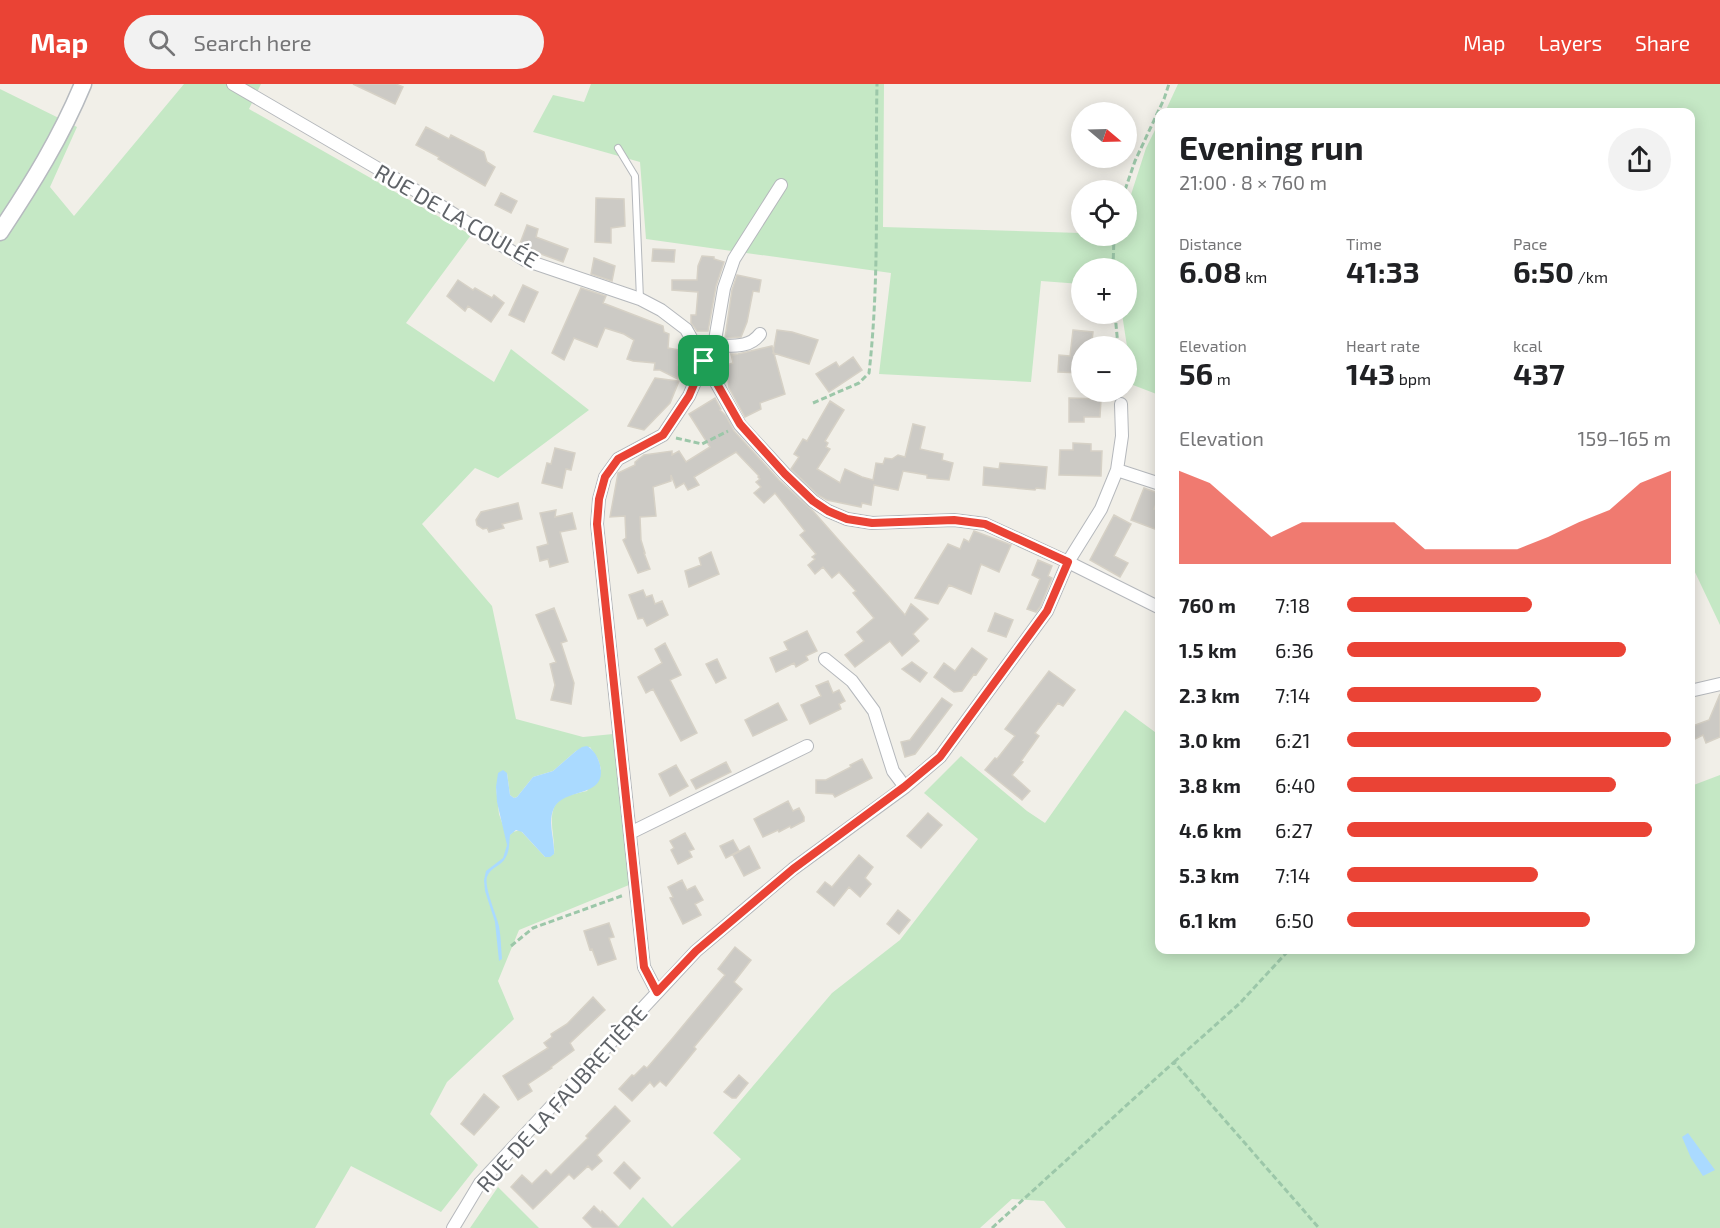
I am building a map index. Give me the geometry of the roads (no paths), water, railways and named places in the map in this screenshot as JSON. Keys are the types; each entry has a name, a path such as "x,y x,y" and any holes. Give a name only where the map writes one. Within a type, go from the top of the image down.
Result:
{"street":[{"path":"0,232 38,175 83,84"},
{"name":"RUE DE LA COULÉE","path":"233,84 430,199 525,260 640,299 661,310 686,329 740,424 785,474 813,501 828,511 847,519 872,523 954,520 985,524 1155,606"},
{"path":"657,992 644,967 597,524 599,499 605,477 618,459 663,435 689,396 704,361 714,346 724,288 734,259 781,185"},
{"path":"714,346 734,347 755,340 760,334"},
{"name":"RUE DE LA FAUBRETIÈRE","path":"453,1228 480,1184 696,951 793,869 904,787 940,757 1047,611 1068,562 1101,509 1117,470 1122,436 1121,404"},
{"path":"1117,470 1155,482"},
{"path":"825,659 852,681 874,711 893,771 904,787"},
{"path":"1695,690 1720,684"},
{"path":"630,833 807,746"}],"lane":[{"path":"618,148 634,176 640,299"}],"water":[{"path":"587,746 598,759 601,776 592,788 567,797 554,808 551,825 554,854 545,857 522,832 516,830 510,835 508,852 504,860 487,877 489,894 500,930 502,959 499,961 495,922 485,891 484,880 486,871 503,858 507,845 497,802 498,773 503,770 507,773 510,795 514,798 533,777 553,771 576,751"},
{"path":"1688,1133 1715,1170 1703,1176 1691,1158 1682,1137"}]}
